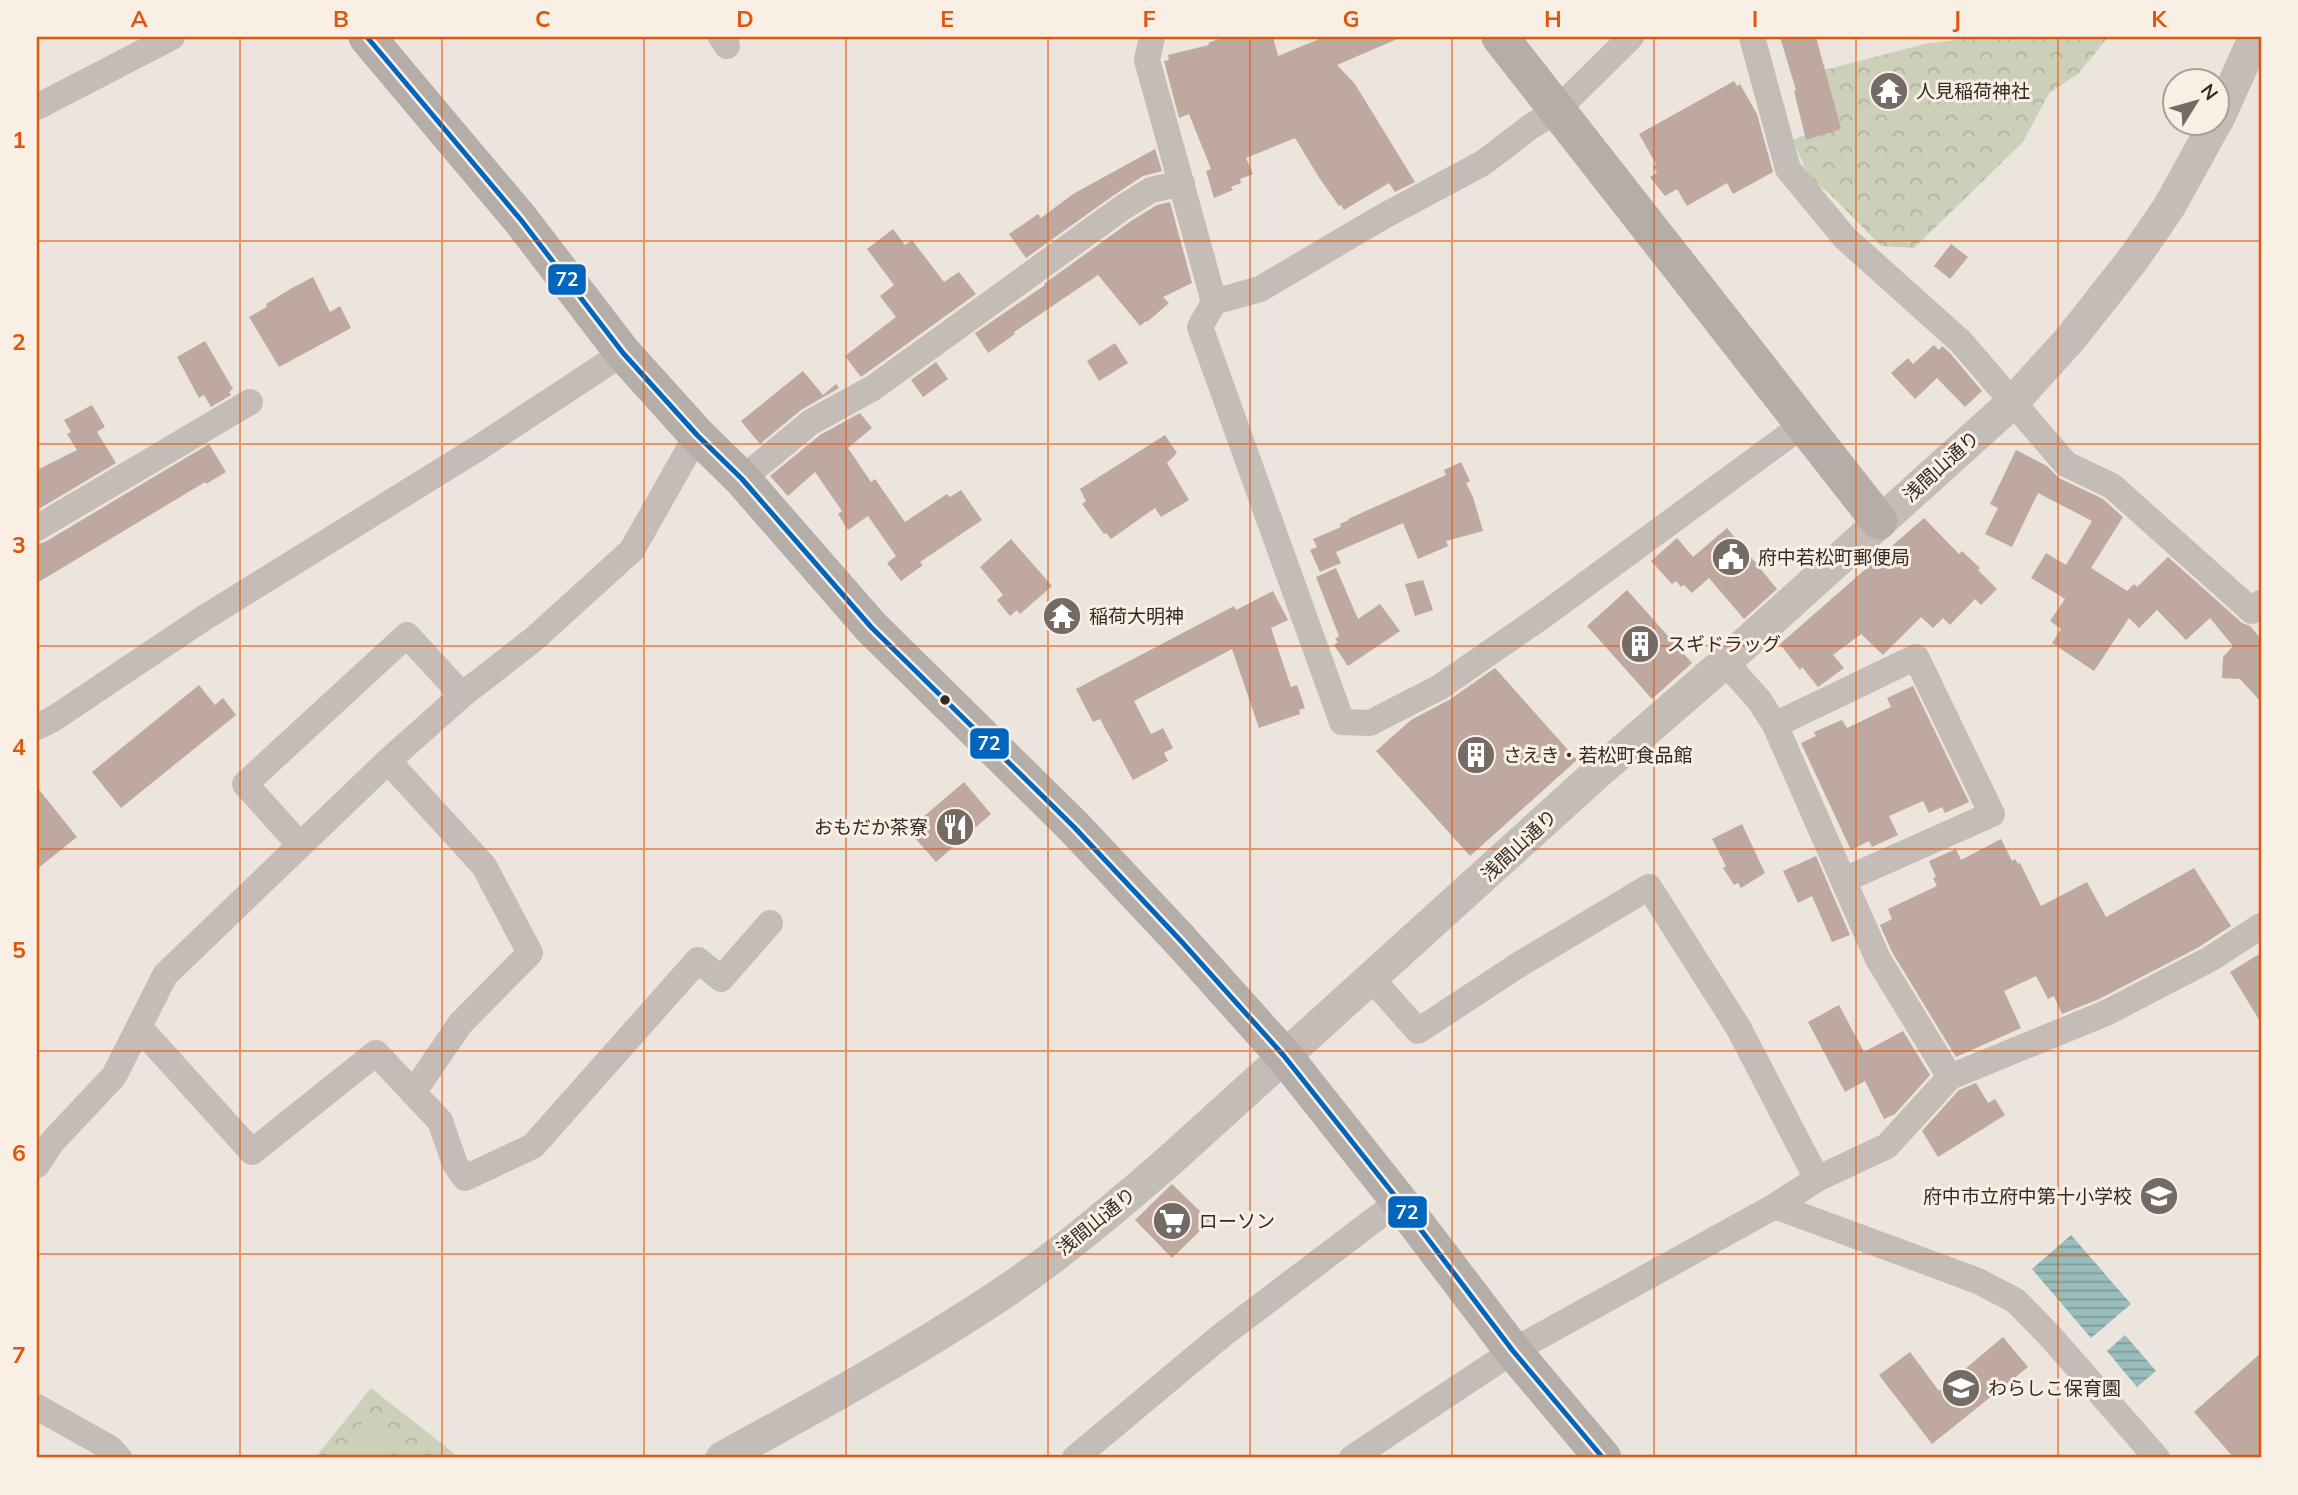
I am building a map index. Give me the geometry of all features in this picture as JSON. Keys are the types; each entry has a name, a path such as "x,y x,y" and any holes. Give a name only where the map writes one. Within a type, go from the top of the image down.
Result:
{"main road":[{"path":"368,37 521,220 623,353 742,479 870,626 1073,827 1181,941 1284,1056 1513,1351 1603,1458"},
{"path":"1500,37 1879,521"}],"street":[{"path":"37,107 172,37"},
{"path":"1152,37 1147,61 1214,302 1200,327 1342,723 1370,723 1440,687 1544,615 1804,424"},
{"path":"1214,302 1260,289 1384,216 1483,163 1557,110 1632,37"},
{"path":"1752,37 1788,169 1846,238 1961,342 2066,464 2112,486 2252,611 2261,603"},
{"name":"浅間山通り","path":"2232,88 2255,37"},
{"name":"浅間山通り","path":"722,1458 886,1367 1008,1289 1109,1212 1168,1162 2012,402 2071,338 2134,258 2169,207 2209,136"},
{"path":"742,479 811,422 882,382 1122,208 1151,190 1182,183"},
{"path":"37,727 226,604 480,447 623,353"},
{"path":"37,528 250,402"},
{"path":"37,1165 52,1142 114,1076 164,975 388,761 462,695 534,639 632,550 698,435"},
{"path":"300,845 245,785 255,775 407,635 462,695"},
{"path":"1775,725 1916,657 1992,814 1844,880"},
{"path":"1725,662 1759,700 1775,725 1878,958 1950,1077"},
{"path":"388,761 484,866 530,953 460,1024 413,1093"},
{"path":"1372,979 1418,1031 1520,964 1649,887 1738,1027 1817,1180"},
{"path":"139,1027 252,1152 376,1053 440,1121 455,1164 465,1178 533,1146 698,960 721,979 770,923"},
{"path":"1352,1458 1513,1351 1817,1180 1887,1146 1950,1077 2106,1013 2210,959 2261,926"},
{"path":"1075,1458 1221,1336 1399,1201"},
{"path":"1775,1206 1978,1281 2016,1301 2157,1458"},
{"path":"37,1407 110,1448 119,1458"}],"green space":[{"path":"1979,37 2108,37 2078,74 2049,93 2023,142 1914,248 1881,246 1829,193 1810,180 1793,140 1831,123 1825,70 1924,44"},
{"path":"371,1388 460,1458 315,1458"},
{"path":"368,1416 399,1441 385,1458 335,1458"}],"water":[{"path":"2071,1235 2131,1304 2091,1338 2032,1269"},
{"path":"2125,1335 2156,1371 2137,1387 2107,1351"}],"building":[{"path":"1224,37 1273,37 1278,56 1324,37 1402,37 1337,65 1355,84 1415,182 1395,192 1389,183 1344,210 1320,179 1295,138 1246,158 1253,174 1240,179 1241,183 1231,187 1233,190 1214,198 1206,171 1211,169 1189,114 1179,118 1164,61 1169,60 1168,55 1209,45 1208,43"},
{"path":"1780,37 1816,37 1841,129 1806,140 1794,91 1796,90"},
{"path":"1734,81 1737,86 1740,84 1757,114 1773,172 1733,194 1727,183 1687,206 1677,189 1665,196 1650,177 1657,173 1653,166 1656,164 1639,134"},
{"path":"1155,149 1162,171 1143,176 1026,258 1009,234 1038,214 1041,218 1073,194"},
{"path":"1170,202 1192,283 1163,297 1169,303 1147,322 1140,326 1098,275 988,353 975,333 1131,221 1157,205"},
{"path":"893,229 905,245 912,240 944,282 959,272 976,294 861,377 845,356 896,317 880,296 894,285 867,249"},
{"path":"1951,244 1968,257 1950,279 1934,266"},
{"path":"313,277 330,312 340,306 351,328 279,367 249,317"},
{"path":"205,341 233,389 229,392 231,395 211,407 204,395 199,398 177,357"},
{"path":"1115,343 1128,363 1099,381 1087,361"},
{"path":"1934,345 1939,350 1942,346 1950,353 1982,391 1965,407 1937,378 1915,399 1891,373 1908,358 1913,364"},
{"path":"936,362 948,379 923,397 911,380"},
{"path":"803,371 823,395 836,384 839,388 801,410 760,444 741,421"},
{"path":"92,405 105,427 97,432 116,463 37,510 37,470 77,450 67,434 71,432 64,420"},
{"path":"860,413 872,428 848,448 871,482 875,479 905,522 947,494 950,497 961,490 982,520 920,562 923,565 901,581 887,563 896,556 868,516 848,530 838,514 842,511 815,472 788,496 770,476 820,435"},
{"path":"1165,435 1177,453 1167,463 1189,500 1161,517 1155,508 1111,539 1104,534 1082,504 1086,501 1080,489"},
{"path":"209,444 226,472 37,583 37,544 45,542"},
{"path":"2016,450 2047,466 2059,478 2103,499 2123,517 2091,568 2127,591 2134,584 2137,587 2168,557 2242,623 2250,626 2261,639 2261,702 2240,679 2222,678 2223,657 2233,646 2210,618 2186,640 2157,610 2139,628 2129,618 2094,671 2052,643 2061,629 2050,621 2065,599 2031,578 2046,553 2066,565 2092,521 2038,493 2012,547 1985,534 1998,508 1990,504"},
{"path":"1461,462 1470,481 1466,483 1483,531 1446,541 1448,546 1418,559 1403,523 1336,552 1341,563 1320,572 1310,550 1317,547 1313,539 1341,527 1340,524 1348,519 1446,475 1444,470"},
{"path":"1924,518 1959,554 1962,551 1980,568 1978,570 1997,589 1981,605 1975,599 1950,625 1943,618 1933,628 1921,617 1883,655 1861,634 1833,655 1844,668 1818,687 1802,667 1800,670 1780,644"},
{"name":"府中若松町郵便局","path":"1727,528 1777,589 1744,619 1709,578 1692,593 1676,581 1672,584 1651,561 1677,538 1693,557"},
{"path":"1011,539 1052,586 1020,614 1017,610 1010,616 997,600 1003,595 980,567"},
{"path":"1336,568 1358,619 1380,604 1400,631 1348,666 1334,645 1339,636 1316,577"},
{"path":"1423,580 1433,610 1415,616 1405,584"},
{"name":"スギドラッグ","path":"1627,590 1692,663 1652,699 1587,626"},
{"path":"1273,591 1288,620 1271,628 1291,687 1297,685 1305,708 1299,710 1300,714 1259,728 1232,649 1134,701 1151,734 1163,728 1173,748 1164,753 1168,761 1133,780 1100,719 1093,722 1076,689 1234,606 1236,610"},
{"name":"さえき・若松町食品館","path":"1495,668 1577,760 1470,856 1376,751 1411,720 1449,700"},
{"path":"199,685 215,705 223,698 236,715 121,808 92,772"},
{"path":"1913,686 1969,802 1945,813 1942,807 1929,813 1923,801 1889,816 1898,835 1872,847 1869,841 1851,850 1801,743 1816,736 1814,732 1842,720 1847,728 1891,707 1887,698"},
{"path":"964,782 991,814 936,862 908,830"},
{"path":"37,787 77,837 37,869"},
{"path":"1742,824 1765,873 1741,888 1738,883 1734,885 1723,868 1726,866 1712,839"},
{"path":"2001,839 2012,861 2015,859 2020,863 2041,906 2087,882 2106,917 2194,868 2231,926 2199,947 2099,999 2062,1014 2054,996 2048,999 2036,976 2004,991 2021,1028 1956,1057 1892,952 1880,925 1892,919 1888,909 1937,886 1929,861 1956,849 1961,860"},
{"path":"1816,856 1850,935 1832,942 1812,896 1798,903 1783,871"},
{"path":"2261,953 2261,1023 2230,972"},
{"path":"1839,1005 1864,1052 1903,1031 1930,1075 1895,1114 1884,1119 1865,1081 1845,1092 1808,1022"},
{"path":"1976,1083 1988,1103 1995,1099 2005,1115 1938,1157 1922,1131 1959,1090"},
{"name":"ローソン","path":"1172,1184 1210,1221 1172,1258 1135,1220"},
{"name":"わらしこ保育園","path":"2003,1337 2028,1367 1932,1444 1879,1375 1910,1352 1939,1391"},
{"path":"2261,1353 2261,1458 2234,1458 2194,1412"}],"transit line":[{"name":"72","path":"367,37 521,220 623,353 697,435 742,479 871,627 1074,827 1284,1056 1513,1351 1603,1458"}],"place":[{"name":"人見稲荷神社","path":"1889,91"},
{"name":"府中若松町郵便局","path":"1731,557"},
{"name":"稲荷大明神","path":"1062,616"},
{"name":"スギドラッグ","path":"1640,644"},
{"name":"さえき・若松町食品館","path":"1476,755"},
{"name":"おもだか茶寮","path":"955,827"},
{"name":"府中市立府中第十小学校","path":"2159,1196"},
{"name":"ローソン","path":"1172,1221"},
{"name":"わらしこ保育園","path":"1961,1388"}]}
